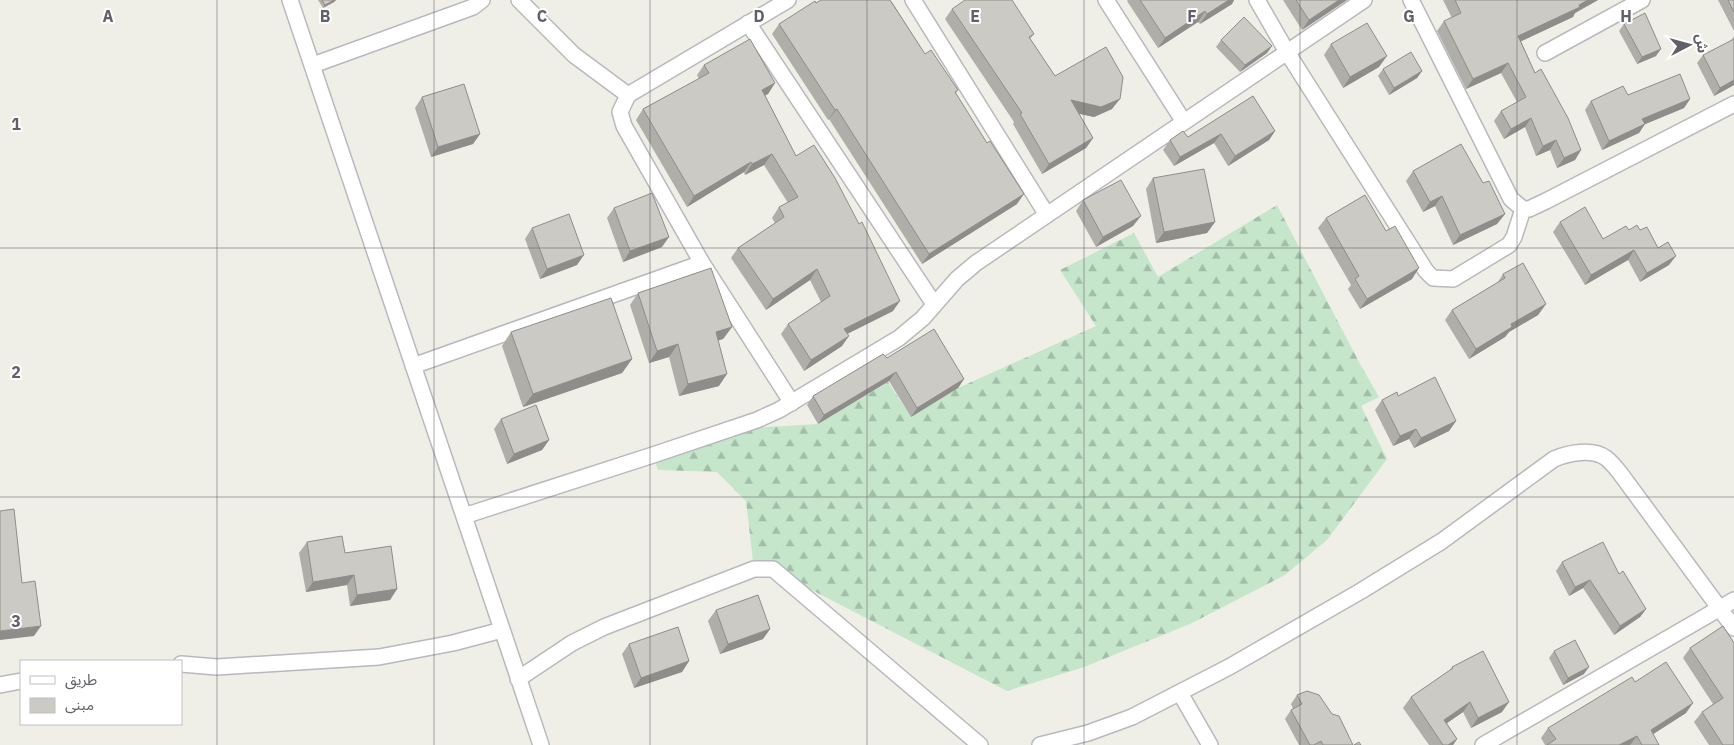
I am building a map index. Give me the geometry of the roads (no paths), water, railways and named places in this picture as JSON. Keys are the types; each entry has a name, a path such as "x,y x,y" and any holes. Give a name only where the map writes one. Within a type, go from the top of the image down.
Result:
{"street":[{"path":"290,0 541,745"},
{"path":"313,65 473,7 482,0"},
{"path":"521,0 574,55 628,95"},
{"path":"788,0 628,95 620,112 624,126 702,263 792,403"},
{"path":"913,0 1047,215"},
{"path":"1106,0 1184,122"},
{"path":"1257,0 1287,52 1426,270 1434,278 1453,279 1509,245 1514,237 1523,209"},
{"path":"464,516 757,420 792,403 899,338 924,318 934,304 976,263 1364,0"},
{"path":"1411,0 1511,199 1523,209 1529,209 1734,104"},
{"path":"1545,53 1642,0"},
{"path":"748,24 934,304"},
{"path":"413,366 702,263"},
{"path":"1040,745 1087,739 1180,693 1361,591 1442,541 1554,459 1567,454 1586,453 1606,458 1727,603 1734,628"},
{"path":"518,679 572,643 604,627 754,569 773,569 980,745"},
{"path":"1482,745 1727,603"},
{"path":"182,664 217,667 379,657 453,643 502,630"},
{"path":"0,684 20,681"},
{"path":"1180,693 1210,745"}]}
